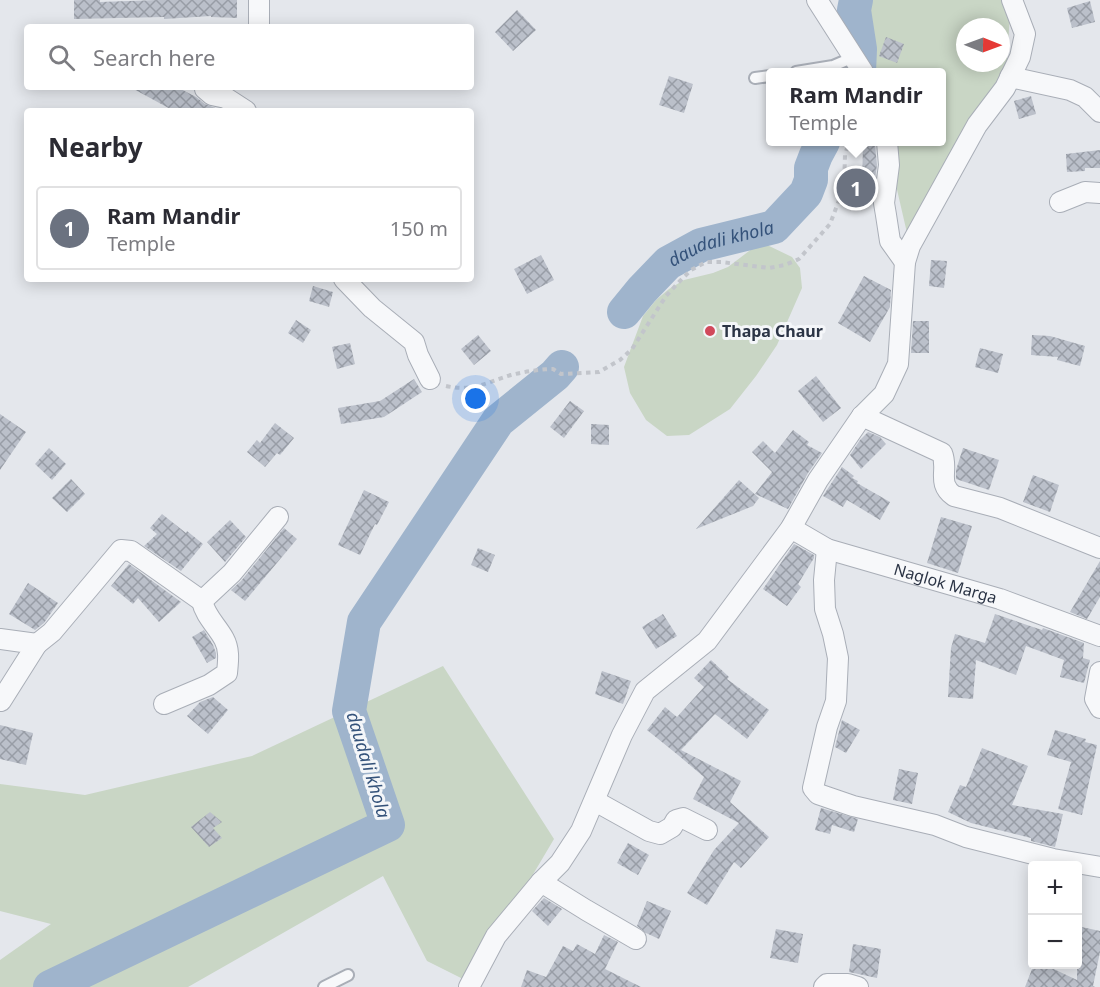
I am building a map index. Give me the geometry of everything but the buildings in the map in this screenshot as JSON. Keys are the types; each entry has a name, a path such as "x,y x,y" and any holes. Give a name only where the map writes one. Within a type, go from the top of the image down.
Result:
{"street":[{"path":"259,24 260,0"},
{"path":"817,0 858,64"},
{"path":"469,987 496,936 560,863 581,831 622,735 645,691 707,641 792,528 818,480 862,416 884,394 898,364 905,262 910,246 977,125 1005,88 1020,57 1025,34 1018,2"},
{"path":"1010,77 1070,90 1085,97 1100,112"},
{"path":"207,90 212,95 226,98 241,108"},
{"path":"887,146 889,165 884,204 890,241 905,262"},
{"path":"1060,202 1085,192 1100,193"},
{"path":"347,282 372,308 414,342 430,379"},
{"path":"862,416 942,453 945,460 943,483 948,492 954,496 1000,508 1100,548"},
{"path":"202,601 232,573 278,517"},
{"name":"Naglok Marga","path":"792,528 827,549 1000,599 1100,636"},
{"path":"827,549 824,580 825,609 838,658 836,701 827,727 813,788 818,794 853,806 935,825 966,837 1053,859 1100,867"},
{"path":"1,701 37,644 52,632 121,550 131,551 202,601 204,609 226,641 229,657 227,673 209,685 164,704"},
{"path":"0,639 37,644"},
{"path":"1100,672 1095,699 1100,708"},
{"path":"595,801 649,831 660,834 672,827 676,820 683,818 707,830"},
{"path":"541,882 636,939"},
{"path":"824,987 827,984 848,984 858,987"}],"lane":[{"path":"821,68 858,64"},
{"path":"755,78 766,77"},
{"path":"324,987 348,975"}],"path":[{"path":"430,379 455,388 486,385 512,375 537,370 553,369 561,374 599,372 620,360 632,349 666,296 692,270 706,262 769,268 785,266 799,259 830,224 844,187 848,146"}],"green space":[{"path":"862,0 1011,0 1010,18 956,18 956,72 1006,72 1005,88 910,246 887,146 946,146 946,68 872,68"},
{"name":"Thapa Chaur","path":"765,244 792,257 800,268 802,288 777,345 730,409 689,435 667,436 646,420 630,393 624,367 643,316 656,300 684,280 728,267 753,248"},
{"path":"443,666 554,839 469,982 427,961 383,876 188,987 0,987 0,960 51,924 0,911 0,784 85,795 252,756"}],"waterway":[{"name":"daudali khola","path":"856,0 854,10 860,49 859,68"},
{"name":"daudali khola","path":"624,312 668,263 701,245 774,227 806,193 811,180 811,168 821,146"},
{"name":"daudali khola","path":"50,987 388,825 349,711 364,622 498,421 562,367"}],"place":[{"name":"Ram Mandir","path":"856,188"},
{"name":"Thapa Chaur","path":"710,331"}]}
